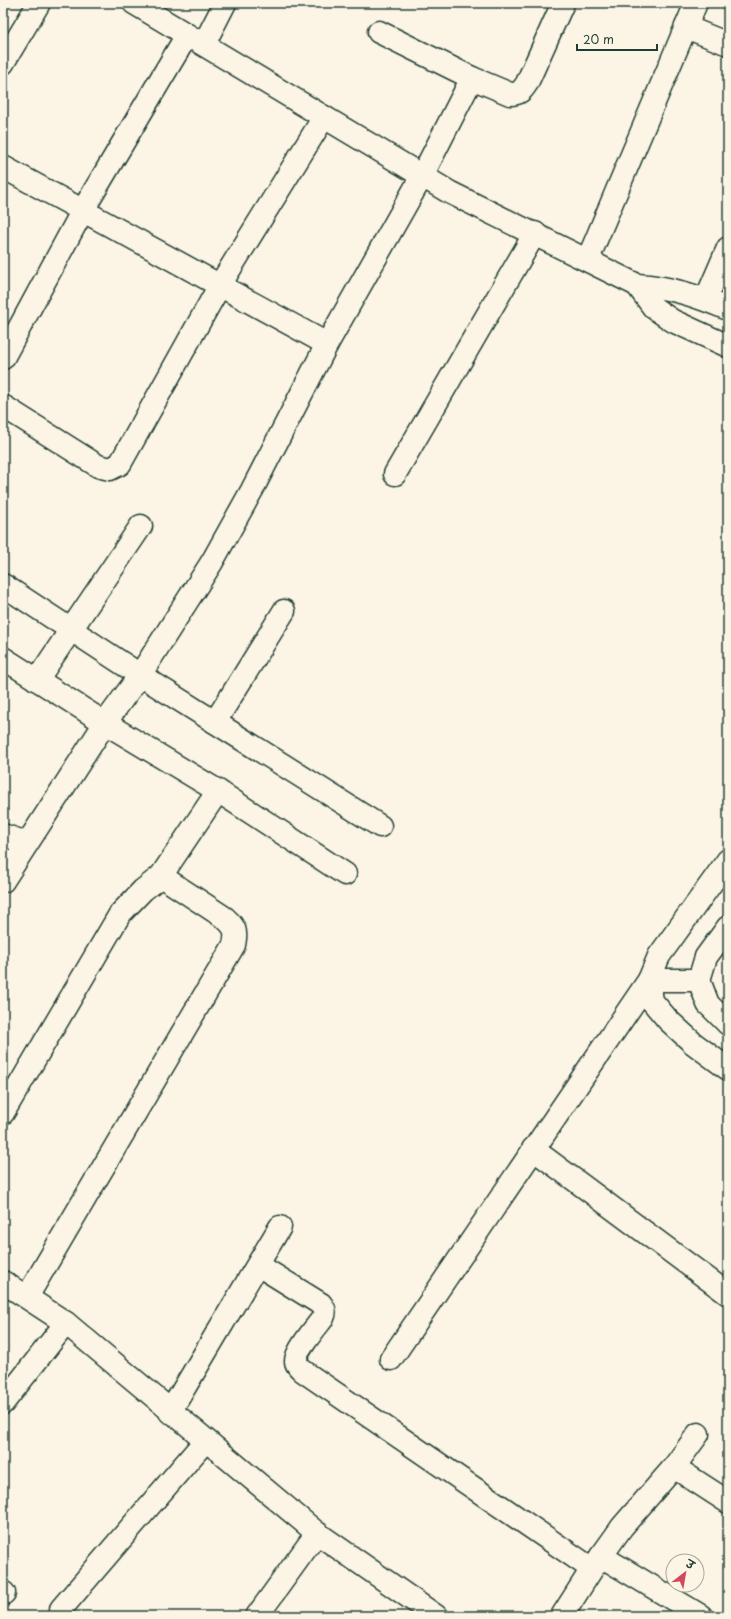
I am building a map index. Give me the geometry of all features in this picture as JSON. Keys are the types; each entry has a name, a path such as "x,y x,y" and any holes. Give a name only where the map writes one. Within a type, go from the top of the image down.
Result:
{"street":[{"path":"3,63 39,3"},
{"path":"134,3 448,192 588,259 637,285 660,286 682,291 728,309"},
{"path":"3,358 83,210 195,40 225,3"},
{"path":"378,32 472,78 510,94 516,94 522,91 527,83 563,3"},
{"path":"588,259 696,3"},
{"path":"686,27 728,44"},
{"path":"3,881 104,723 140,675 219,549 252,490 327,344 422,176 472,78"},
{"path":"3,406 98,466 110,469 120,464 220,285 324,117"},
{"path":"3,167 327,344"},
{"path":"394,474 535,233"},
{"path":"706,300 728,248"},
{"path":"637,285 654,308 673,321 728,346"},
{"path":"38,680 141,526"},
{"path":"3,585 140,675 380,826"},
{"path":"215,722 284,611"},
{"path":"3,658 104,723 218,792 345,874"},
{"path":"3,1113 120,914 135,898 161,876 218,792"},
{"path":"3,835 27,843"},
{"path":"391,1359 649,980 659,956 728,860"},
{"path":"27,1297 234,945 236,935 232,924 161,876"},
{"path":"728,927 706,957 699,980 708,1004 728,1024"},
{"path":"649,980 699,980"},
{"path":"649,980 652,1001 668,1020 693,1043 728,1069"},
{"path":"533,1149 728,1294"},
{"path":"170,1412 280,1227"},
{"path":"258,1265 321,1304 325,1308 326,1314 324,1318 298,1353 295,1360 297,1365 303,1371 596,1562 701,1616"},
{"path":"3,1282 66,1323 170,1412 317,1533 436,1616"},
{"path":"3,1402 66,1323"},
{"path":"562,1616 596,1562 622,1527 674,1467 698,1434"},
{"path":"61,1609 205,1441"},
{"path":"674,1467 728,1502"},
{"path":"257,1616 317,1533"}]}
